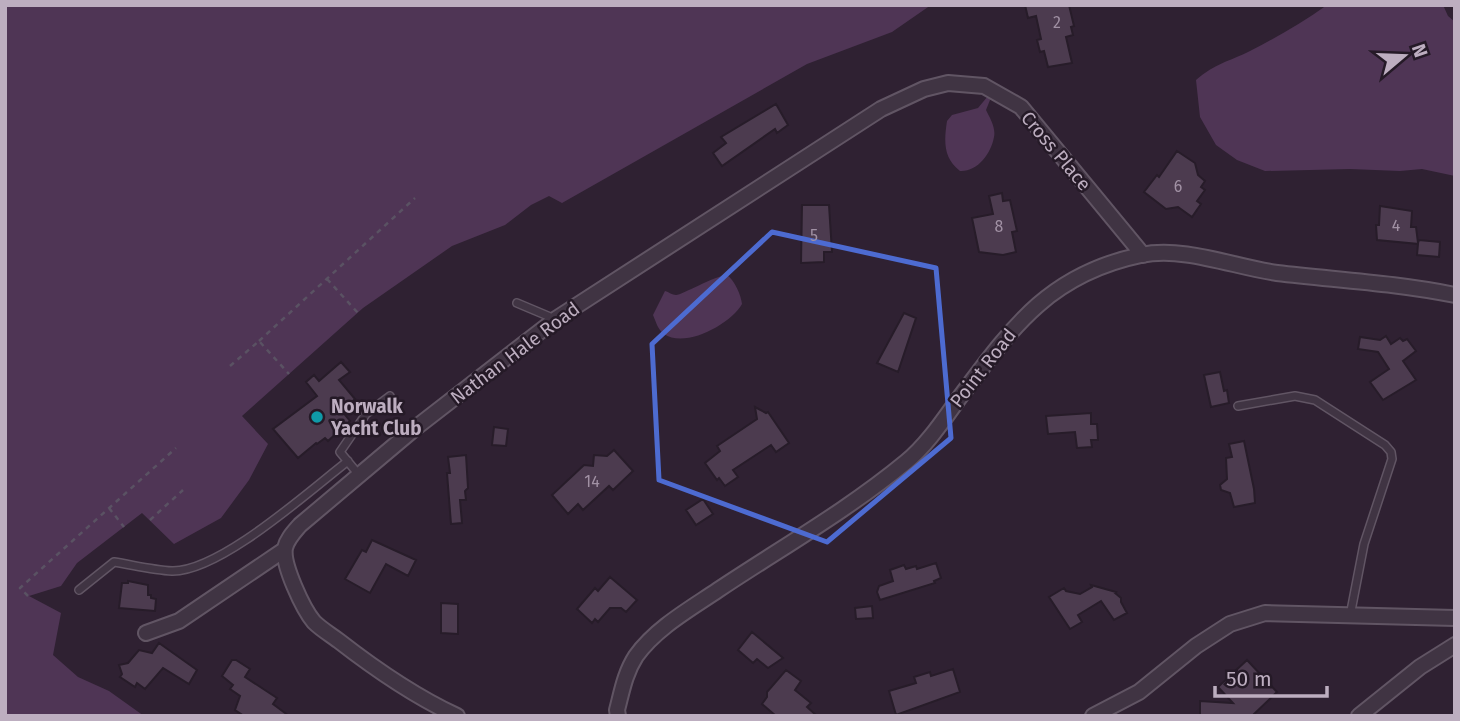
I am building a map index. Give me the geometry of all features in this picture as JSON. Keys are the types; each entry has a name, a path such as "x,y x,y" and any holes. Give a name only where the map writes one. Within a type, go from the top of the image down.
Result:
{"street":[{"name":"Cross Place","path":"948,83 984,86 1021,107 1143,255"},
{"name":"Nathan Hale Road","path":"146,633 179,621 284,550 288,540 300,526 359,475 556,319 881,109 924,89 948,83"},
{"name":"Point Road","path":"618,716 625,676 637,654 673,621 908,461 947,415 1002,341 1033,307 1069,280 1111,263 1170,251 1274,272 1455,295"},
{"path":"284,550 298,595 314,621 352,651 403,685 457,716"},
{"path":"1093,716 1139,692 1196,646 1230,624 1265,613 1455,618"},
{"path":"1359,716 1420,667 1455,645"}],"lane":[{"path":"517,303 556,319"},
{"path":"1238,406 1295,396 1315,400 1385,445 1391,452 1392,459 1364,544 1350,616"},
{"path":"359,475 340,452 366,414 390,397"},
{"path":"79,590 114,562 173,571 194,568 225,554 348,461"}],"path":[{"path":"230,366 415,198"},
{"path":"327,279 358,313"},
{"path":"259,341 289,374"},
{"path":"28,596 20,588 176,448"},
{"path":"150,520 183,490"},
{"path":"109,508 124,527"}],"highlighted area":[{"path":"772,232 936,268 951,438 827,542 659,480 652,344"}],"shaded area":[{"path":"5,5 931,5 892,32 807,64 562,203 549,196 531,205 505,225 452,246 363,308 242,416 268,444 249,480 221,518 174,544 142,513 77,563 61,586 29,596 61,613 53,655 78,677 109,691 144,716 5,716"},
{"path":"1327,5 1443,5 1448,16 1455,22 1455,176 1422,169 1265,171 1237,160 1216,145 1200,117 1196,80 1216,66 1280,35"},
{"path":"988,96 990,100 986,110 994,130 992,143 982,161 966,171 960,171 950,161 946,149 947,121 952,115 978,108"},
{"path":"727,275 737,288 742,304 728,319 707,332 684,338 673,338 660,330 653,315 665,291 679,294"}],"building":[{"path":"1025,5 1069,5 1074,26 1071,27 1073,35 1066,37 1072,63 1048,67 1044,51 1040,52 1037,40 1041,39 1036,16 1028,18"},
{"path":"776,104 788,125 777,133 775,129 722,166 713,153 726,143 721,137"},
{"path":"1177,151 1195,163 1198,175 1205,181 1201,187 1205,190 1197,201 1201,204 1192,217 1178,207 1166,209 1144,192 1157,175 1159,177"},
{"path":"1002,193 1003,201 1010,200 1017,231 1012,232 1016,252 1003,255 979,252 972,218 993,214 989,196"},
{"path":"802,205 829,205 832,252 824,252 824,262 801,263"},
{"path":"1380,206 1412,211 1411,227 1416,227 1418,243 1419,240 1440,242 1439,257 1417,255 1418,244 1377,240 1376,225 1379,225"},
{"path":"904,313 916,318 898,372 877,363"},
{"path":"1386,336 1391,344 1400,338 1403,341 1407,339 1416,351 1403,361 1416,380 1383,400 1370,382 1389,369 1378,352 1358,349 1360,337 1380,340"},
{"name":"Norwalk Yacht Club","path":"341,362 350,372 339,380 355,399 342,411 350,421 328,441 325,438 316,443 298,458 273,429 317,396 306,382 314,375 319,381"},
{"path":"1220,372 1229,403 1211,407 1204,375"},
{"path":"755,407 768,412 789,443 776,452 771,445 733,470 738,477 725,486 705,463 720,451 717,446 757,419"},
{"path":"1091,413 1091,424 1097,424 1098,440 1091,440 1092,447 1077,448 1075,432 1048,434 1046,416"},
{"path":"494,427 508,429 506,446 492,445"},
{"path":"1244,441 1255,503 1234,507 1230,493 1221,490 1220,485 1227,479 1226,458 1232,457 1229,444"},
{"path":"614,450 633,471 613,490 609,486 583,510 578,504 568,514 552,495 584,465 593,466 594,455 607,456"},
{"path":"466,455 468,488 465,491 466,500 460,500 462,523 451,524 448,457"},
{"path":"703,499 713,514 696,525 686,510"},
{"path":"372,540 416,560 408,576 386,564 370,593 345,579 362,550 366,552"},
{"path":"936,563 941,578 934,581 935,583 880,600 877,592 879,586 893,581 890,570 904,565 906,569 916,566 917,569"},
{"path":"610,577 637,600 626,612 621,608 610,608 598,622 595,619 592,623 577,609 595,588 598,591"},
{"path":"128,581 148,585 148,595 156,599 155,611 119,608 122,583"},
{"path":"1091,585 1116,592 1127,613 1114,620 1101,601 1078,615 1082,622 1070,629 1049,597 1064,588 1066,591 1080,594 1092,587"},
{"path":"441,603 458,604 458,634 441,633"},
{"path":"872,606 873,618 856,619 855,608"},
{"path":"752,632 783,658 768,668 757,659 753,663 738,650"},
{"path":"159,643 197,670 189,684 163,668 145,689 137,683 135,687 120,677 122,674 119,665 128,663 139,650 152,653"},
{"path":"232,660 250,669 245,677 277,698 273,704 289,716 244,716 235,710 240,696 230,689 233,685 222,676"},
{"path":"1247,660 1277,692 1252,716 1200,716 1200,701 1233,703 1218,687"},
{"path":"953,669 960,692 896,715 889,691 916,683 914,677 930,672 931,676"},
{"path":"786,670 801,681 795,690 811,703 807,707 817,716 776,716 762,704 767,692"}],"place":[{"name":"Norwalk Yacht Club","path":"317,417"}]}
